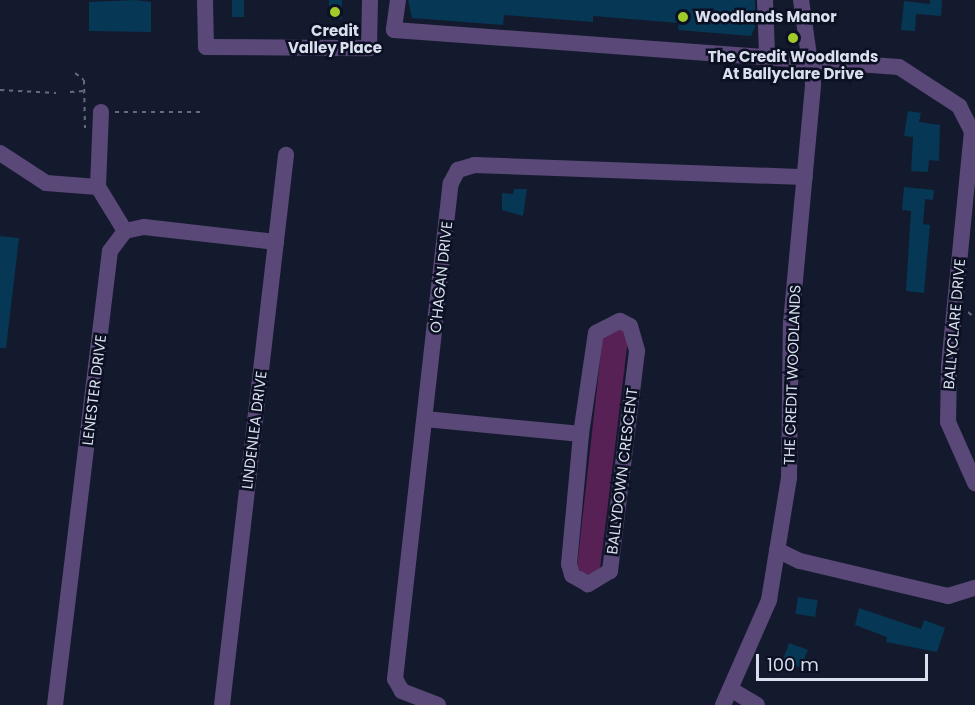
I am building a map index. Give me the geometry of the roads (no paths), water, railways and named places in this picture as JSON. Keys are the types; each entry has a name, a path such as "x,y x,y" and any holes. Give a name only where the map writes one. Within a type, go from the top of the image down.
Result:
{"street":[{"path":"205,0 206,47 369,48 370,0"},
{"name":"BALLYCLARE DRIVE","path":"398,0 394,30 812,59 907,69 967,117 972,131 948,407 950,431 975,483"},
{"path":"765,0 767,56"},
{"name":"THE CREDIT WOODLANDS","path":"723,705 732,690 769,600 789,478 791,323 805,177 812,59 801,0"},
{"path":"93,112 98,187 125,231 144,227 276,242"},
{"path":"0,153 46,183 98,187"},
{"name":"LINDENLEA DRIVE","path":"222,705 286,155"},
{"name":"O'HAGAN DRIVE","path":"438,705 402,691 395,679 451,183 458,170 474,165 805,177"},
{"name":"LENESTER DRIVE","path":"55,705 110,251 125,231"},
{"name":"BALLYDOWN CRESCENT","path":"620,321 630,326 637,351 610,571 590,585 572,575 569,564 581,434 596,333 620,321"},
{"path":"425,418 581,434"},
{"path":"777,550 800,561 948,596 975,588"},
{"path":"732,690 757,705"}],"place":[{"name":"Credit Valley Place","path":"335,12"},
{"name":"Woodlands Manor","path":"683,17"},
{"name":"The Credit Woodlands At Ballyclare Drive","path":"793,38"}]}
